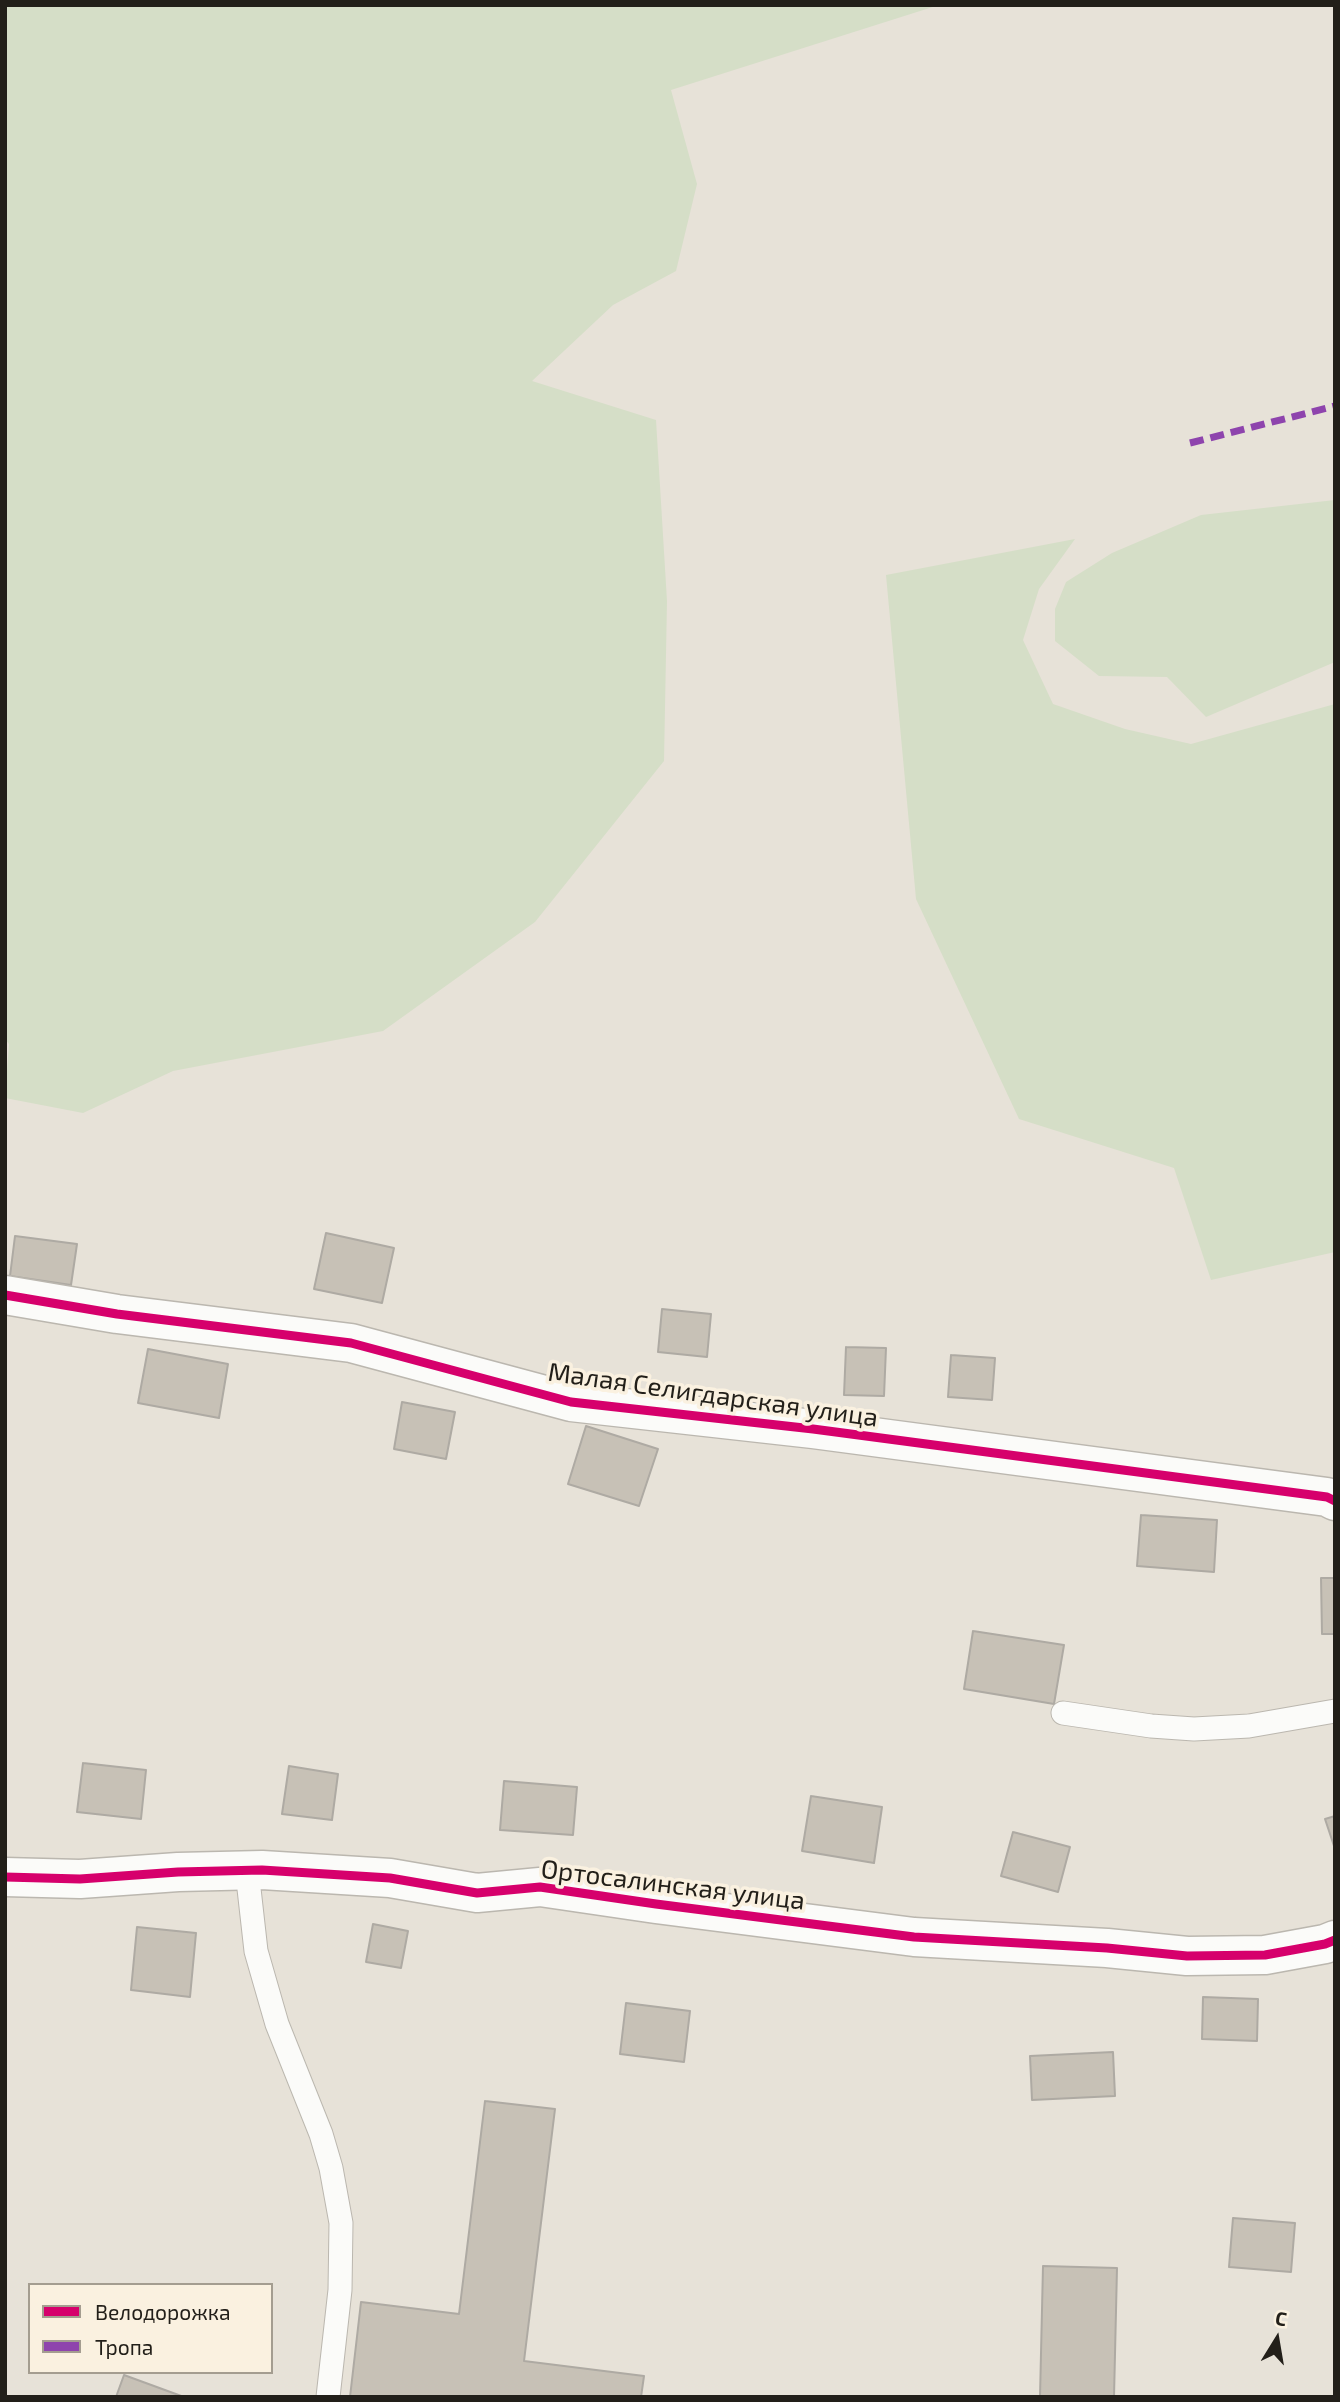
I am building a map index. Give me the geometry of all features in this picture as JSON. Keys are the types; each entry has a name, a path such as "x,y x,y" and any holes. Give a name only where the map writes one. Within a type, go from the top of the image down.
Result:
{"street":[{"name":"Малая Селигдарская улица","path":"5,1295 117,1314 351,1343 571,1402 826,1431 1327,1497 1335,1502"},
{"name":"Ортосалинская улица","path":"5,1877 80,1879 178,1872 247,1871 390,1878 477,1894 540,1887 914,1937 1107,1948 1186,1956 1265,1955 1335,1940"}],"lane":[{"path":"1063,1713 1124,1723 1194,1728 1249,1726 1335,1711"},
{"path":"247,1871 256,1951 277,2024 324,2145 341,2223 340,2290 328,2397"}],"green space":[{"path":"5,5 939,5 671,90 697,184 676,271 613,305 532,381 656,420 667,601 664,761 535,922 383,1031 173,1071 83,1113 5,1098 9,1044 5,1039"},
{"path":"1335,500 1335,662 1206,717 1167,677 1099,676 1055,641 1055,609 1066,582 1112,553 1201,515"},
{"path":"1075,539 1039,589 1023,640 1053,704 1125,729 1191,744 1335,704 1335,1252 1211,1280 1174,1168 1019,1119 916,899 886,575"}],"building":[{"path":"326,1233 394,1248 382,1303 314,1289"},
{"path":"15,1236 77,1244 71,1285 10,1276"},
{"path":"662,1309 711,1314 707,1357 658,1352"},
{"path":"846,1347 886,1348 884,1396 844,1395"},
{"path":"148,1349 228,1364 219,1418 138,1403"},
{"path":"951,1355 995,1358 992,1400 948,1397"},
{"path":"402,1402 455,1412 446,1459 394,1449"},
{"path":"586,1426 658,1449 639,1506 568,1484"},
{"path":"1141,1515 1217,1520 1214,1572 1137,1566"},
{"path":"1321,1578 1335,1578 1335,1634 1322,1634"},
{"path":"973,1631 1064,1645 1054,1704 964,1689"},
{"path":"83,1763 146,1770 141,1819 77,1812"},
{"path":"289,1766 338,1774 332,1820 282,1814"},
{"path":"504,1781 577,1787 573,1835 500,1830"},
{"path":"811,1796 882,1807 874,1863 802,1851"},
{"path":"1335,1816 1335,1849 1325,1819"},
{"path":"1013,1832 1070,1847 1058,1892 1001,1876"},
{"path":"373,1924 408,1931 401,1968 366,1962"},
{"path":"137,1927 196,1933 190,1997 131,1990"},
{"path":"1203,1997 1258,1999 1257,2041 1202,2039"},
{"path":"626,2003 690,2011 684,2062 620,2054"},
{"path":"1113,2052 1115,2096 1032,2100 1030,2056"},
{"path":"485,2101 555,2109 524,2361 644,2376 641,2397 350,2397 361,2302 459,2314"},
{"path":"1233,2218 1295,2223 1291,2272 1229,2267"},
{"path":"1043,2266 1117,2268 1114,2397 1040,2397"},
{"path":"124,2375 184,2397 116,2397"}],"marked path":[{"path":"1190,443 1335,406"}],"cycle path":[{"path":"5,1295 117,1314 351,1343 571,1402 813,1429 1327,1497 1335,1501"},
{"path":"5,1877 80,1879 178,1872 262,1870 390,1878 477,1893 540,1887 914,1937 1107,1948 1187,1956 1265,1955 1335,1940"}]}
